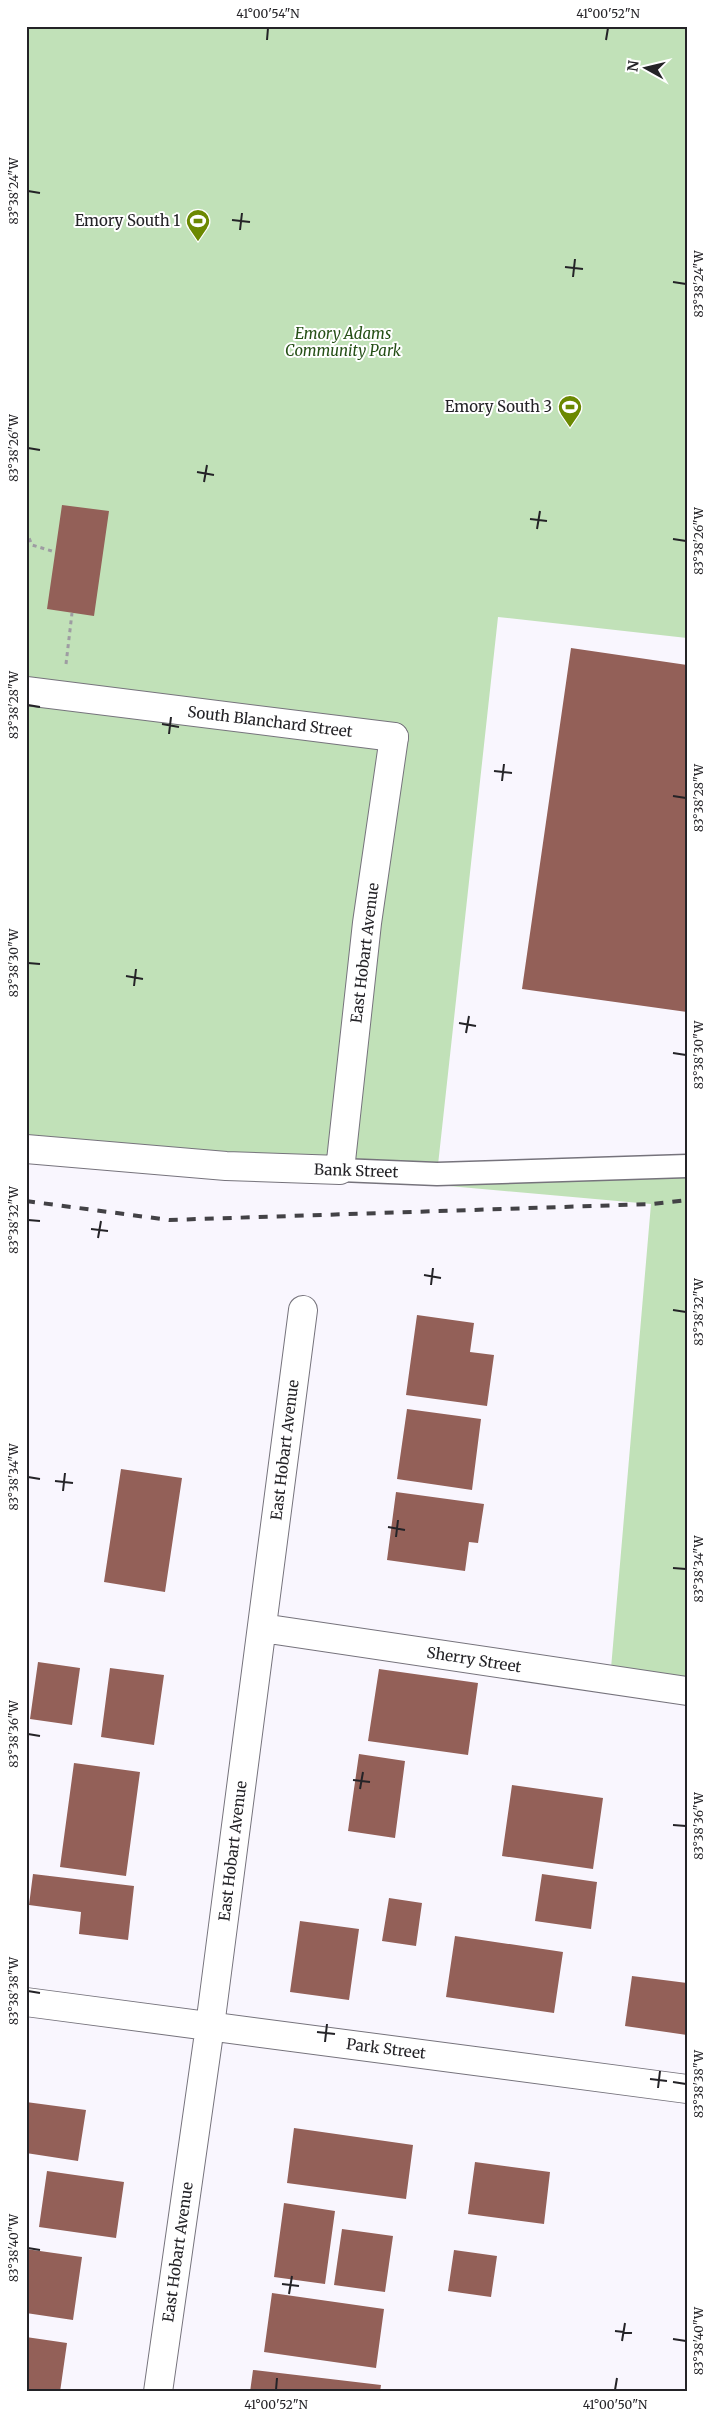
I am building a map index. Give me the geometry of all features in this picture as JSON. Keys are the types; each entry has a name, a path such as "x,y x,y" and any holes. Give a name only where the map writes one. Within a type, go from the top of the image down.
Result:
{"street":[{"name":"South Blanchard Street","path":"26,691 394,737"},
{"name":"East Hobart Avenue","path":"340,1170 367,923 394,737"},
{"name":"Bank Street","path":"26,1149 226,1166 340,1170"},
{"name":"East Hobart Avenue","path":"158,2392 210,2026 303,1310"},
{"name":"Sherry Street","path":"262,1628 687,1691"},
{"name":"Park Street","path":"26,2002 687,2089"}],"lane":[{"name":"Bank Street","path":"340,1170 437,1174 687,1166"}],"path":[{"path":"26,532 32,545 55,552"},
{"path":"62,696 72,612"}],"green space":[{"name":"Emory Adams Community Park","path":"26,26 687,26 687,638 498,617 437,1174 687,1166 687,1691 610,1680 651,1204 226,1166 26,1144"}],"building":[{"path":"62,505 109,511 94,616 47,609"},
{"path":"571,648 687,665 687,1012 522,989"},
{"path":"417,1315 474,1323 470,1352 494,1355 487,1406 406,1395"},
{"path":"407,1409 481,1419 472,1490 397,1479"},
{"path":"121,1469 182,1478 165,1592 104,1582"},
{"path":"396,1492 484,1504 478,1543 469,1542 465,1571 387,1560"},
{"path":"38,1662 80,1668 72,1725 30,1719"},
{"path":"110,1668 164,1675 154,1745 101,1737"},
{"path":"379,1669 478,1683 468,1755 368,1741"},
{"path":"359,1754 405,1761 395,1838 348,1831"},
{"path":"74,1763 140,1772 126,1876 60,1867"},
{"path":"512,1785 603,1798 593,1869 502,1856"},
{"path":"33,1874 134,1886 128,1940 79,1934 81,1912 29,1905"},
{"path":"542,1874 597,1882 591,1929 535,1921"},
{"path":"389,1898 422,1903 416,1946 382,1941"},
{"path":"300,1921 359,1929 349,2000 290,1992"},
{"path":"455,1936 563,1952 554,2013 446,1997"},
{"path":"632,1976 687,1983 687,2035 625,2026"},
{"path":"26,2102 86,2110 78,2161 26,2153"},
{"path":"294,2128 413,2145 406,2199 287,2183"},
{"path":"475,2162 550,2172 544,2224 468,2214"},
{"path":"47,2171 124,2182 116,2238 39,2227"},
{"path":"284,2203 335,2211 325,2284 274,2277"},
{"path":"342,2229 393,2236 385,2292 334,2285"},
{"path":"26,2249 82,2257 73,2320 26,2313"},
{"path":"454,2250 497,2256 491,2297 448,2291"},
{"path":"272,2293 384,2309 376,2368 264,2352"},
{"path":"26,2337 67,2343 60,2392 26,2392"},
{"path":"253,2370 381,2385 380,2392 250,2392"}],"railway":[{"path":"26,1201 169,1220 652,1204 687,1200"}],"place":[{"name":"Emory South 1","path":"198,242"},
{"name":"Emory South 3","path":"570,428"}]}
